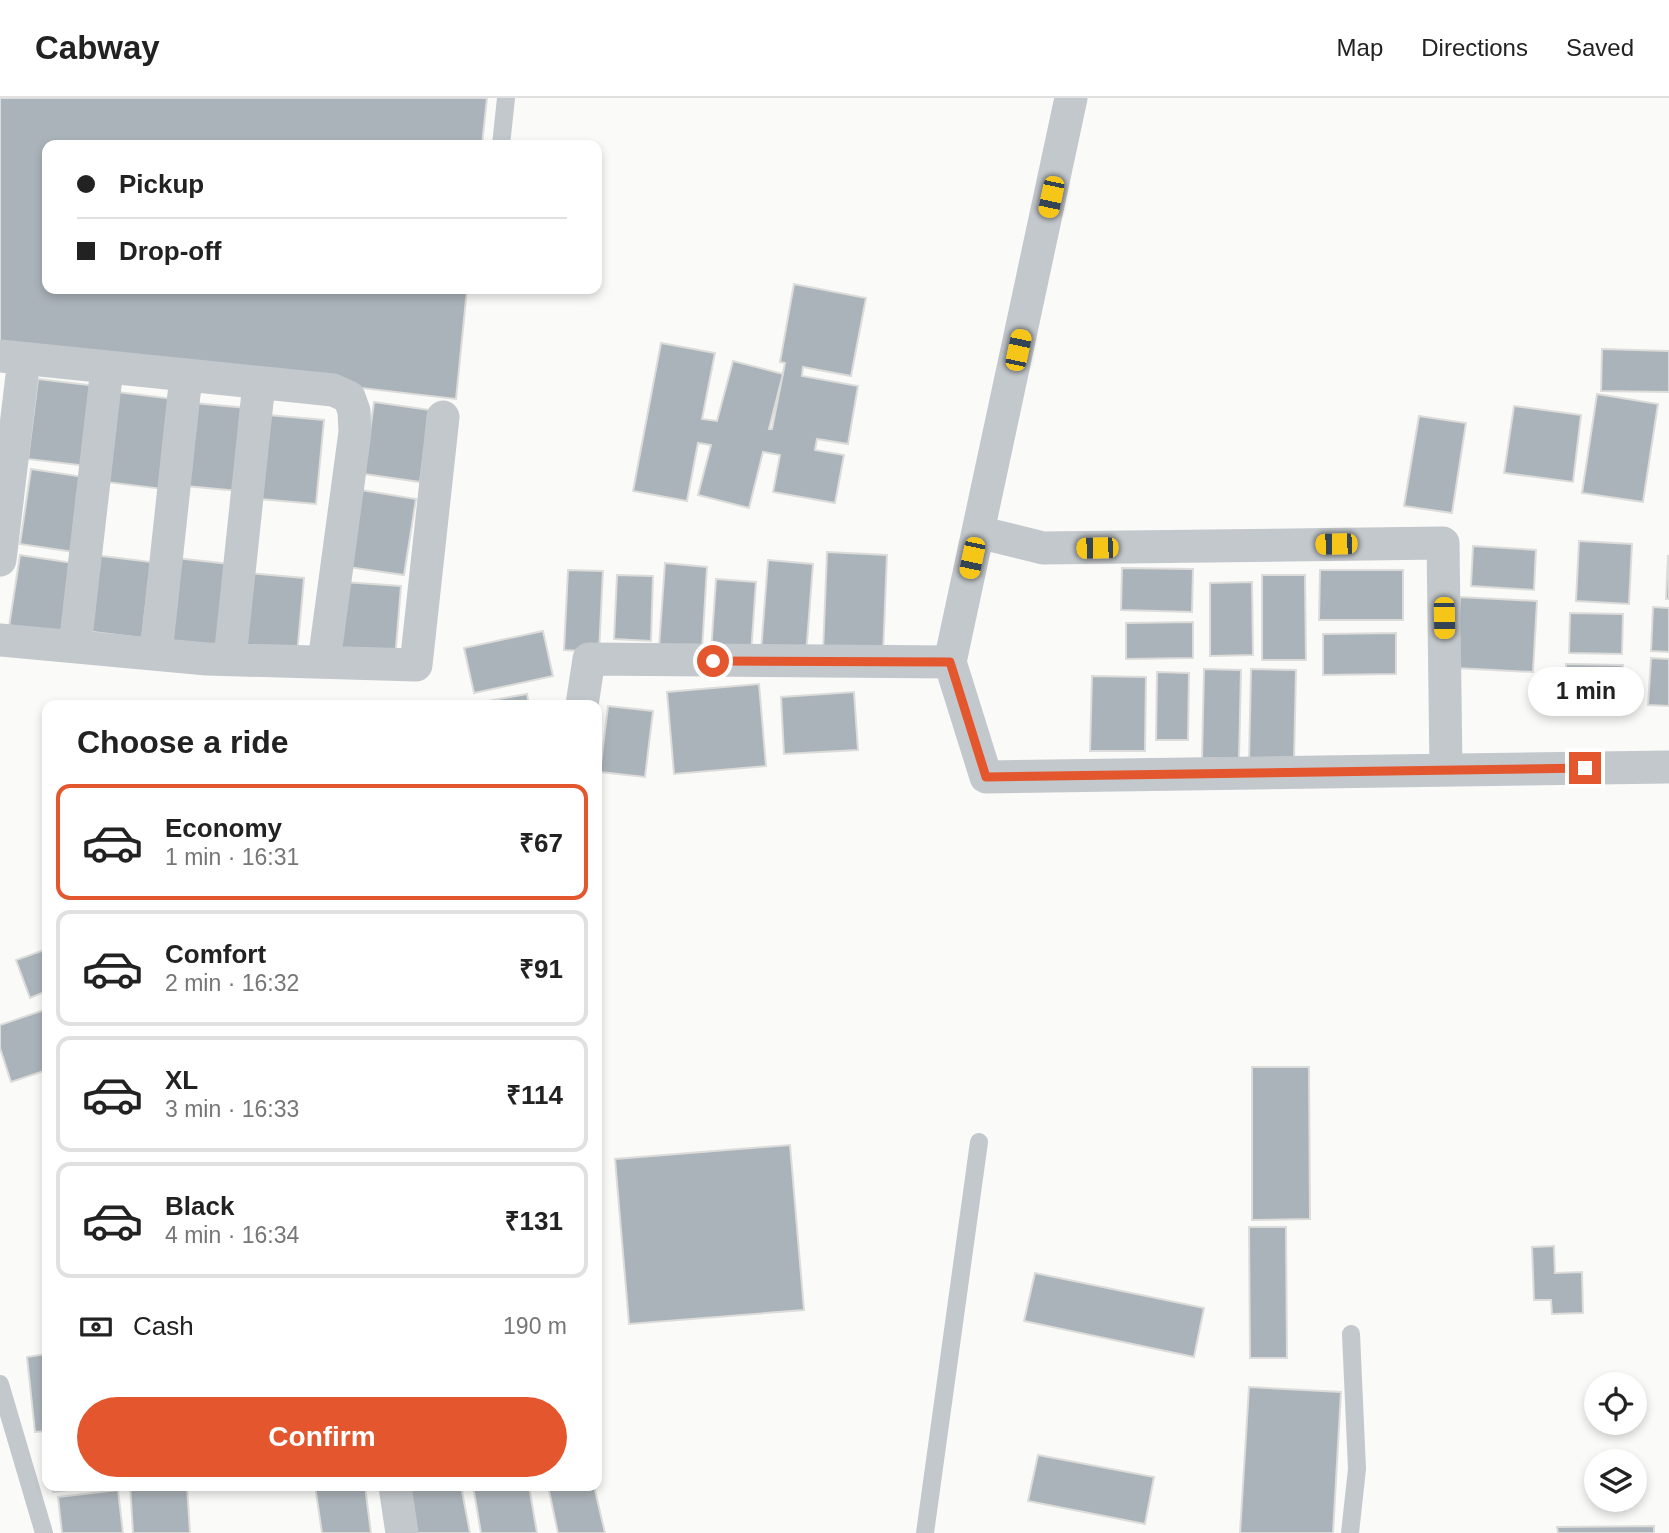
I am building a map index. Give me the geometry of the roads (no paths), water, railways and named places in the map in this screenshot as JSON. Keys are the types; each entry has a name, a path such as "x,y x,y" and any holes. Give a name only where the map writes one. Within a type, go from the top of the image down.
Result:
{"street":[{"path":"1071,98 950,662 986,777 1669,767"},
{"path":"0,559 12,358 332,390 349,397 354,411 355,432 324,662"},
{"path":"75,646 107,368"},
{"path":"156,654 186,376"},
{"path":"230,658 259,383"},
{"path":"0,640 207,659 416,665 443,417"},
{"path":"978,532 1043,548 1443,542 1446,770"},
{"path":"583,700 589,659 950,662"},
{"path":"396,1491 402,1533"}],"lane":[{"path":"502,140 506,98"},
{"path":"925,1533 979,1142"},
{"path":"1350,1533 1357,1469 1351,1334"},
{"path":"0,1384 44,1533"}]}
